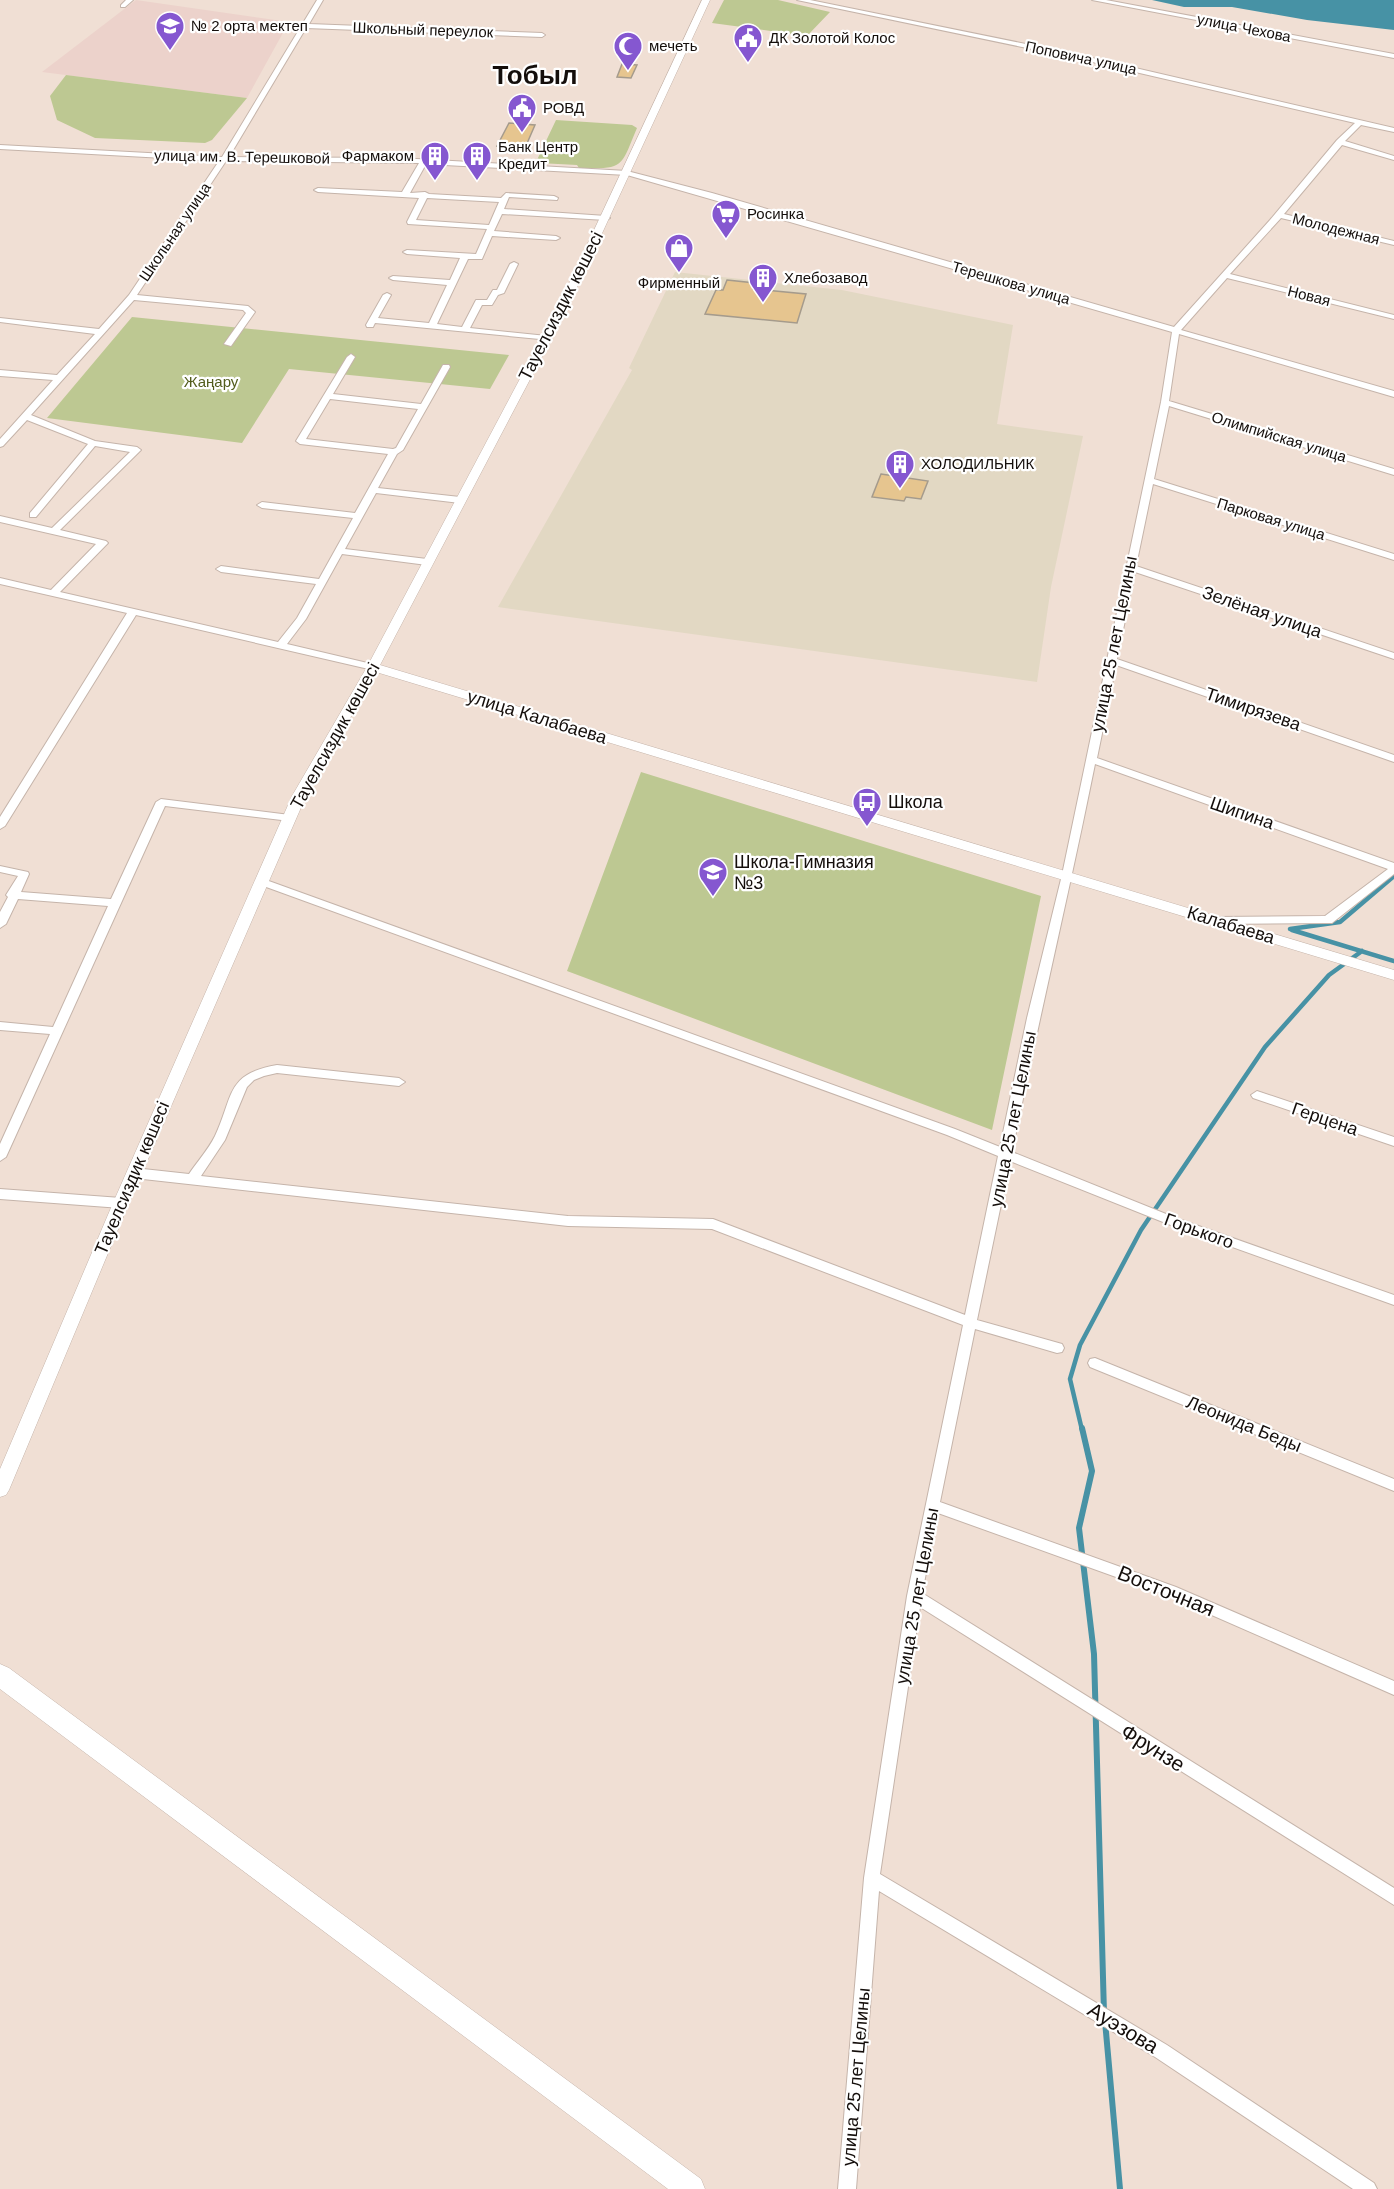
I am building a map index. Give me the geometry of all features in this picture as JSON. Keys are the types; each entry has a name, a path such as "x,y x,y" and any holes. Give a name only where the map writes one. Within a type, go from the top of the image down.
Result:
{"main road":[{"path":"0,1675 691,2189"}],"street":[{"path":"123,6 130,0"},
{"name":"Школьная улица","path":"0,444 132,297 224,159 320,0"},
{"name":"Тауелсиздик көшесі","path":"0,1490 121,1203 299,796 373,667 547,338 606,218 706,0"},
{"name":"Поповича улица","path":"800,0 1076,56 1394,130"},
{"name":"улица Чехова","path":"1095,0 1394,56"},
{"name":"Школьный переулок","path":"305,26 542,34"},
{"path":"1176,330 1360,122"},
{"path":"1340,142 1394,158"},
{"name":"улица им. В. Терешковой","path":"0,147 224,159 423,162 627,173"},
{"path":"405,194 423,162"},
{"name":"Терешкова улица","path":"627,173 1394,394"},
{"path":"318,190 504,200"},
{"path":"425,194 411,222 556,238"},
{"path":"407,252 479,257 506,195 554,198"},
{"path":"498,211 606,218"},
{"name":"Молодежная","path":"1278,216 1394,243"},
{"path":"432,326 465,256"},
{"path":"465,329 479,302 489,303 496,292 500,293 514,264"},
{"name":"Новая","path":"1224,275 1394,317"},
{"path":"393,278 452,283"},
{"path":"387,295 371,323 432,326 547,338"},
{"path":"132,297 245,308 251,312 228,344"},
{"path":"0,320 102,332"},
{"name":"улица 25 лет Целины","path":"847,2189 872,1878 914,1596 1033,1018 1067,875 1112,660 1164,402 1176,330"},
{"path":"351,357 300,441 394,452 399,450 446,367"},
{"path":"0,374 59,378"},
{"path":"327,396 423,407"},
{"name":"Олимпийская улица","path":"1164,402 1394,472"},
{"path":"25,416 93,443 137,450 54,531"},
{"path":"33,515 93,443"},
{"path":"280,646 301,619 394,452"},
{"name":"Парковая улица","path":"1148,480 1394,557"},
{"path":"372,490 460,500"},
{"path":"262,505 358,516"},
{"path":"0,519 103,543 53,593"},
{"path":"339,551 427,562"},
{"name":"Зелёная улица","path":"1130,567 1394,656"},
{"path":"221,569 321,582"},
{"name":"улица Калабаева","path":"0,581 373,667 1067,875"},
{"path":"0,826 133,612"},
{"name":"Тимирязева","path":"1112,660 1394,759"},
{"name":"Шипина","path":"1091,759 1394,868"},
{"path":"0,1157 161,802 290,818"},
{"path":"1218,921 1328,920 1394,868"},
{"path":"0,869 24,874 0,924"},
{"name":"Калабаева","path":"1067,875 1394,975"},
{"name":"Горького","path":"262,882 951,1132 1134,1207 1394,1300"},
{"path":"12,895 116,903"},
{"path":"0,1026 57,1031"},
{"path":"192,1179 219,1139 240,1083 259,1070 277,1069 399,1082"},
{"name":"Герцена","path":"1257,1095 1394,1142"},
{"path":"134,1173 568,1221 713,1224 971,1323 1057,1348"},
{"path":"0,1194 121,1203"},
{"name":"Леонида Беды","path":"1095,1363 1394,1485"},
{"name":"Восточная","path":"933,1504 1171,1591 1394,1688"},
{"name":"Фрунзе","path":"914,1596 1394,1897"},
{"name":"Ауэзова","path":"872,1878 1161,2051 1368,2189"}],"shaded area":[{"name":"№ 2 орта мектеп","path":"136,0 289,22 247,98 42,72"},
{"path":"675,272 842,290 1013,325 997,424 1083,436 1051,587 1037,682 498,607 632,370 629,368"}],"green space":[{"path":"724,0 778,0 830,12 807,36 712,23"},
{"path":"66,75 247,98 212,140 205,143 95,138 57,120 50,96"},
{"path":"556,120 632,125 637,128 623,158 613,166 579,168 577,165 539,163 537,160"},
{"name":"Жаңару","path":"132,317 509,355 490,389 289,369 242,443 47,418"},
{"path":"641,772 1041,896 992,1130 567,971"}],"water":[{"path":"1152,0 1394,0 1394,30 1307,20 1232,7 1184,7"}],"building":[{"name":"мечеть","path":"622,64 637,65 631,78 617,77"},
{"name":"РОВД","path":"509,123 535,125 525,148 497,146"},
{"name":"Хлебозавод","path":"727,280 755,283 753,289 806,294 797,323 705,314 716,290 723,290"},
{"name":"ХОЛОДИЛЬНИК","path":"881,474 928,481 921,499 906,497 904,501 872,497"}],"waterway":[{"path":"1290,929 1340,922 1394,876"},
{"path":"1292,930 1362,951"},
{"path":"1082,1430 1070,1379 1080,1345 1141,1230 1265,1047 1329,975 1362,951"},
{"path":"1362,951 1394,961"},
{"path":"1082,1428 1092,1471 1079,1528 1094,1654 1104,2013"},
{"path":"1105,2021 1120,2189"}],"place":[{"name":"№ 2 орта мектеп","path":"170,52"},
{"name":"ДК Золотой Колос","path":"748,64"},
{"name":"мечеть","path":"628,72"},
{"name":"РОВД","path":"522,134"},
{"name":"Фармаком","path":"435,182"},
{"name":"Банк Центр Кредит","path":"477,182"},
{"name":"Росинка","path":"726,240"},
{"name":"Фирменный","path":"679,274"},
{"name":"Хлебозавод","path":"763,304"},
{"name":"ХОЛОДИЛЬНИК","path":"900,490"},
{"name":"Школа","path":"867,828"},
{"name":"Школа-Гимназия №3","path":"713,898"}],"district":[{"name":"Тобыл","path":"535,75"}]}
